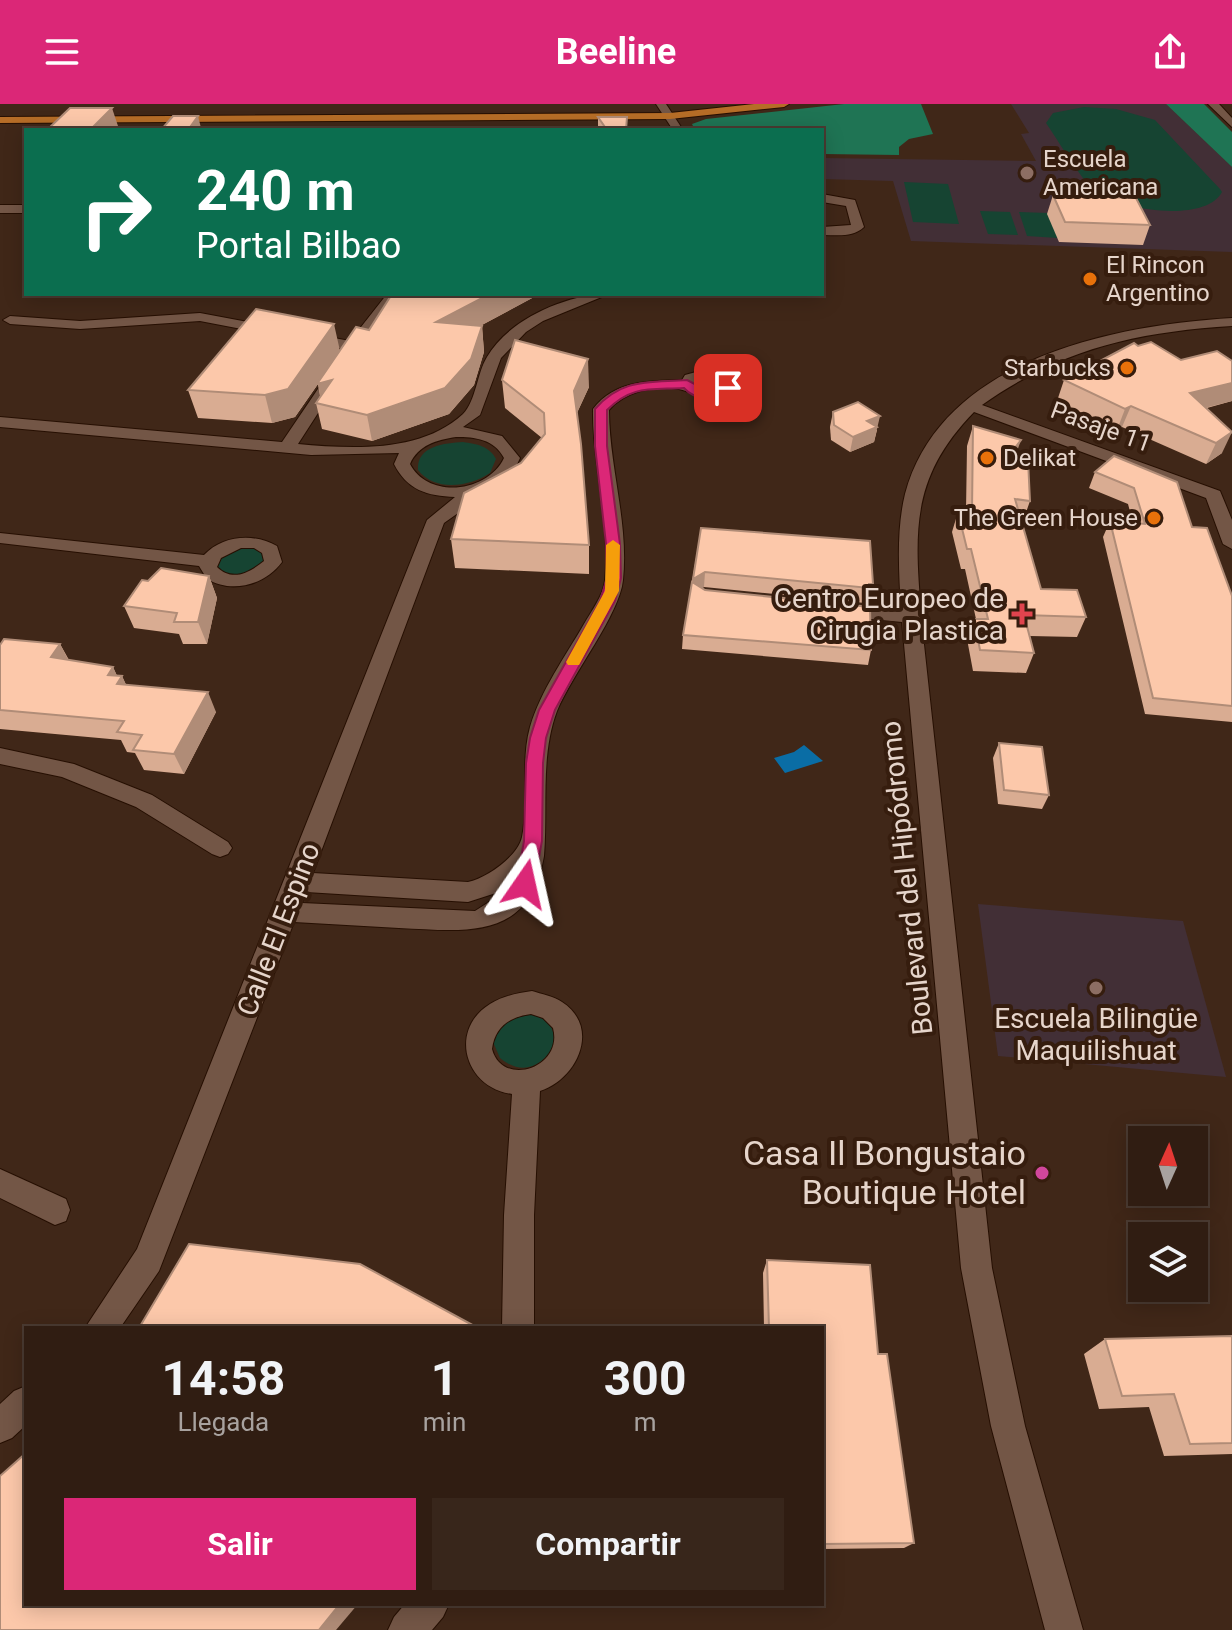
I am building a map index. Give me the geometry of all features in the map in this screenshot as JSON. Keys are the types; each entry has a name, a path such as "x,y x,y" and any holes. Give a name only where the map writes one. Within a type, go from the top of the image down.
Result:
{"main road":[{"path":"0,120 670,116 784,104"}],"street":[{"path":"661,104 677,128"},
{"path":"1213,104 1232,124"},
{"path":"824,198 851,203 858,227 848,232 824,231"},
{"path":"0,209 24,209"},
{"path":"287,448 354,346 392,296"},
{"path":"0,422 311,450 371,451 413,447 472,415 494,357 521,329 538,318 597,296"},
{"path":"2,306 17,309 18,315 5,322"},
{"path":"5,322 80,325 200,317 354,346"},
{"name":"Boulevard del Hipódromo","path":"1064,1630 1016,1465 981,1296 928,803 908,523 919,476 936,444 952,423 971,406 1025,370 1079,348 1146,331 1232,322"},
{"path":"286,912 476,921 495,914 525,884 533,841 534,763 542,723 607,601 614,578 601,446 601,409 618,393 636,387 687,384"},
{"name":"Pasaje 11","path":"971,406 1214,495"},
{"path":"413,447 405,455 407,475 436,520 479,488 499,479 510,467 511,453 472,415"},
{"path":"439,435 474,433 496,439"},
{"path":"311,450 407,475 438,491 479,488"},
{"path":"1232,485 1214,495 1232,544"},
{"name":"Calle El Espino","path":"102,1326 148,1260 436,520"},
{"path":"0,538 48,546 209,561"},
{"path":"823,608 914,617"},
{"path":"0,756 66,770 144,801 220,848"},
{"path":"297,882 468,892 490,886 511,871 533,841"},
{"path":"409,918 415,889"},
{"path":"518,1326 519,1215 527,1082"},
{"path":"0,1183 55,1210"},
{"path":"0,1426 24,1405"},
{"path":"407,1630 428,1606"}],"shaded area":[{"name":"Escuela Americana","path":"1011,104 1166,104 1232,167 1232,252 911,241 893,181 824,179 824,158 1036,161 1021,134 1029,133"},
{"name":"Escuela Bilingüe Maquilishuat","path":"978,904 1183,921 1226,1077 998,1056"}],"green space":[{"path":"844,104 921,104 933,134 909,139 899,147 899,155 824,154 824,128 694,128 692,124 706,119"},
{"path":"1166,104 1204,104 1232,132 1232,167"},
{"path":"1084,107 1116,109 1155,120 1222,192 1213,202 1180,211 1141,208 1094,190 1075,168 1046,123 1053,113"},
{"path":"904,182 948,184 959,224 913,222"},
{"path":"980,211 1010,212 1018,235 988,234"},
{"path":"1019,212 1048,213 1058,238 1027,236"},
{"path":"463,442 490,451 496,459 490,473 472,482 452,485 433,482 418,470 422,456 433,447"},
{"path":"244,547 258,548 266,554 265,564 236,575 218,568 219,559 229,551"},
{"path":"527,1013 548,1022 556,1043 539,1063 524,1068 508,1064 500,1058 493,1042 500,1024"}],"water":[{"path":"804,745 823,761 785,773 774,758 794,752"}],"building":[{"path":"70,108 112,108 92,128 49,128"},
{"path":"173,116 198,116 189,128 163,128"},
{"path":"598,117 627,117 626,128 606,128"},
{"path":"1053,195 1136,198 1150,225 1065,222"},
{"path":"391,296 486,296 436,322 482,326 471,359 445,388 367,415 316,403 332,380 317,384 356,327 369,330"},
{"path":"256,309 334,324 288,389 265,395 188,390"},
{"path":"515,340 588,359 574,391 589,545 451,539 464,493 521,463 545,434 544,413 502,380"},
{"path":"1151,342 1181,360 1217,351 1232,361 1232,383 1190,393 1232,432 1216,443 1131,406 1125,409 1064,380 1134,343 1138,346"},
{"path":"858,402 880,416 867,421 877,427 853,437 834,425 833,412"},
{"path":"973,426 1021,440 1007,458 1028,460 1030,501 1015,499 1041,589 1077,590 1086,617 1024,615 1034,653 980,650 974,619 988,619 971,549 967,549 958,512 972,512"},
{"path":"1114,456 1177,482 1192,527 1207,528 1232,596 1232,706 1153,698 1110,521 1145,524 1134,488 1095,472"},
{"path":"701,528 870,541 873,584 869,584 869,588 705,572 693,579"},
{"path":"161,568 209,576 198,622 174,622 177,613 124,606 142,580 148,581"},
{"path":"692,582 705,590 870,607 871,650 683,635"},
{"path":"4,639 60,644 51,657 113,667 108,675 122,676 117,684 208,692 174,754 133,750 142,735 117,732 124,721 0,710 0,645"},
{"path":"999,743 1042,747 1049,795 1004,790"},
{"path":"189,1244 360,1264 474,1326 140,1326"},
{"path":"767,1260 870,1265 878,1354 887,1354 914,1543 824,1544 824,1326 769,1326"},
{"path":"1232,1336 1232,1443 1190,1444 1174,1394 1122,1396 1105,1339"},
{"path":"24,1455 24,1606 338,1606 319,1630 0,1630 0,1476"}],"slow traffic":[{"path":"573,662 612,591 613,545"}],"place":[{"name":"Escuela Americana","path":"1027,173"},
{"name":"El Rincon Argentino","path":"1090,279"},
{"name":"Starbucks","path":"1127,368"},
{"name":"Delikat","path":"987,458"},
{"name":"The Green House","path":"1154,518"},
{"name":"Centro Europeo de Cirugia Plastica","path":"1022,614"},
{"name":"Escuela Bilingüe Maquilishuat","path":"1096,988"},
{"name":"Casa Il Bongustaio Boutique Hotel","path":"1042,1173"}],"route":[{"path":"525,884 533,841 534,763 538,738 547,710 612,591 613,544 601,446 601,409 618,393 636,387 687,384 694,392 705,395 721,393 728,388"}]}
